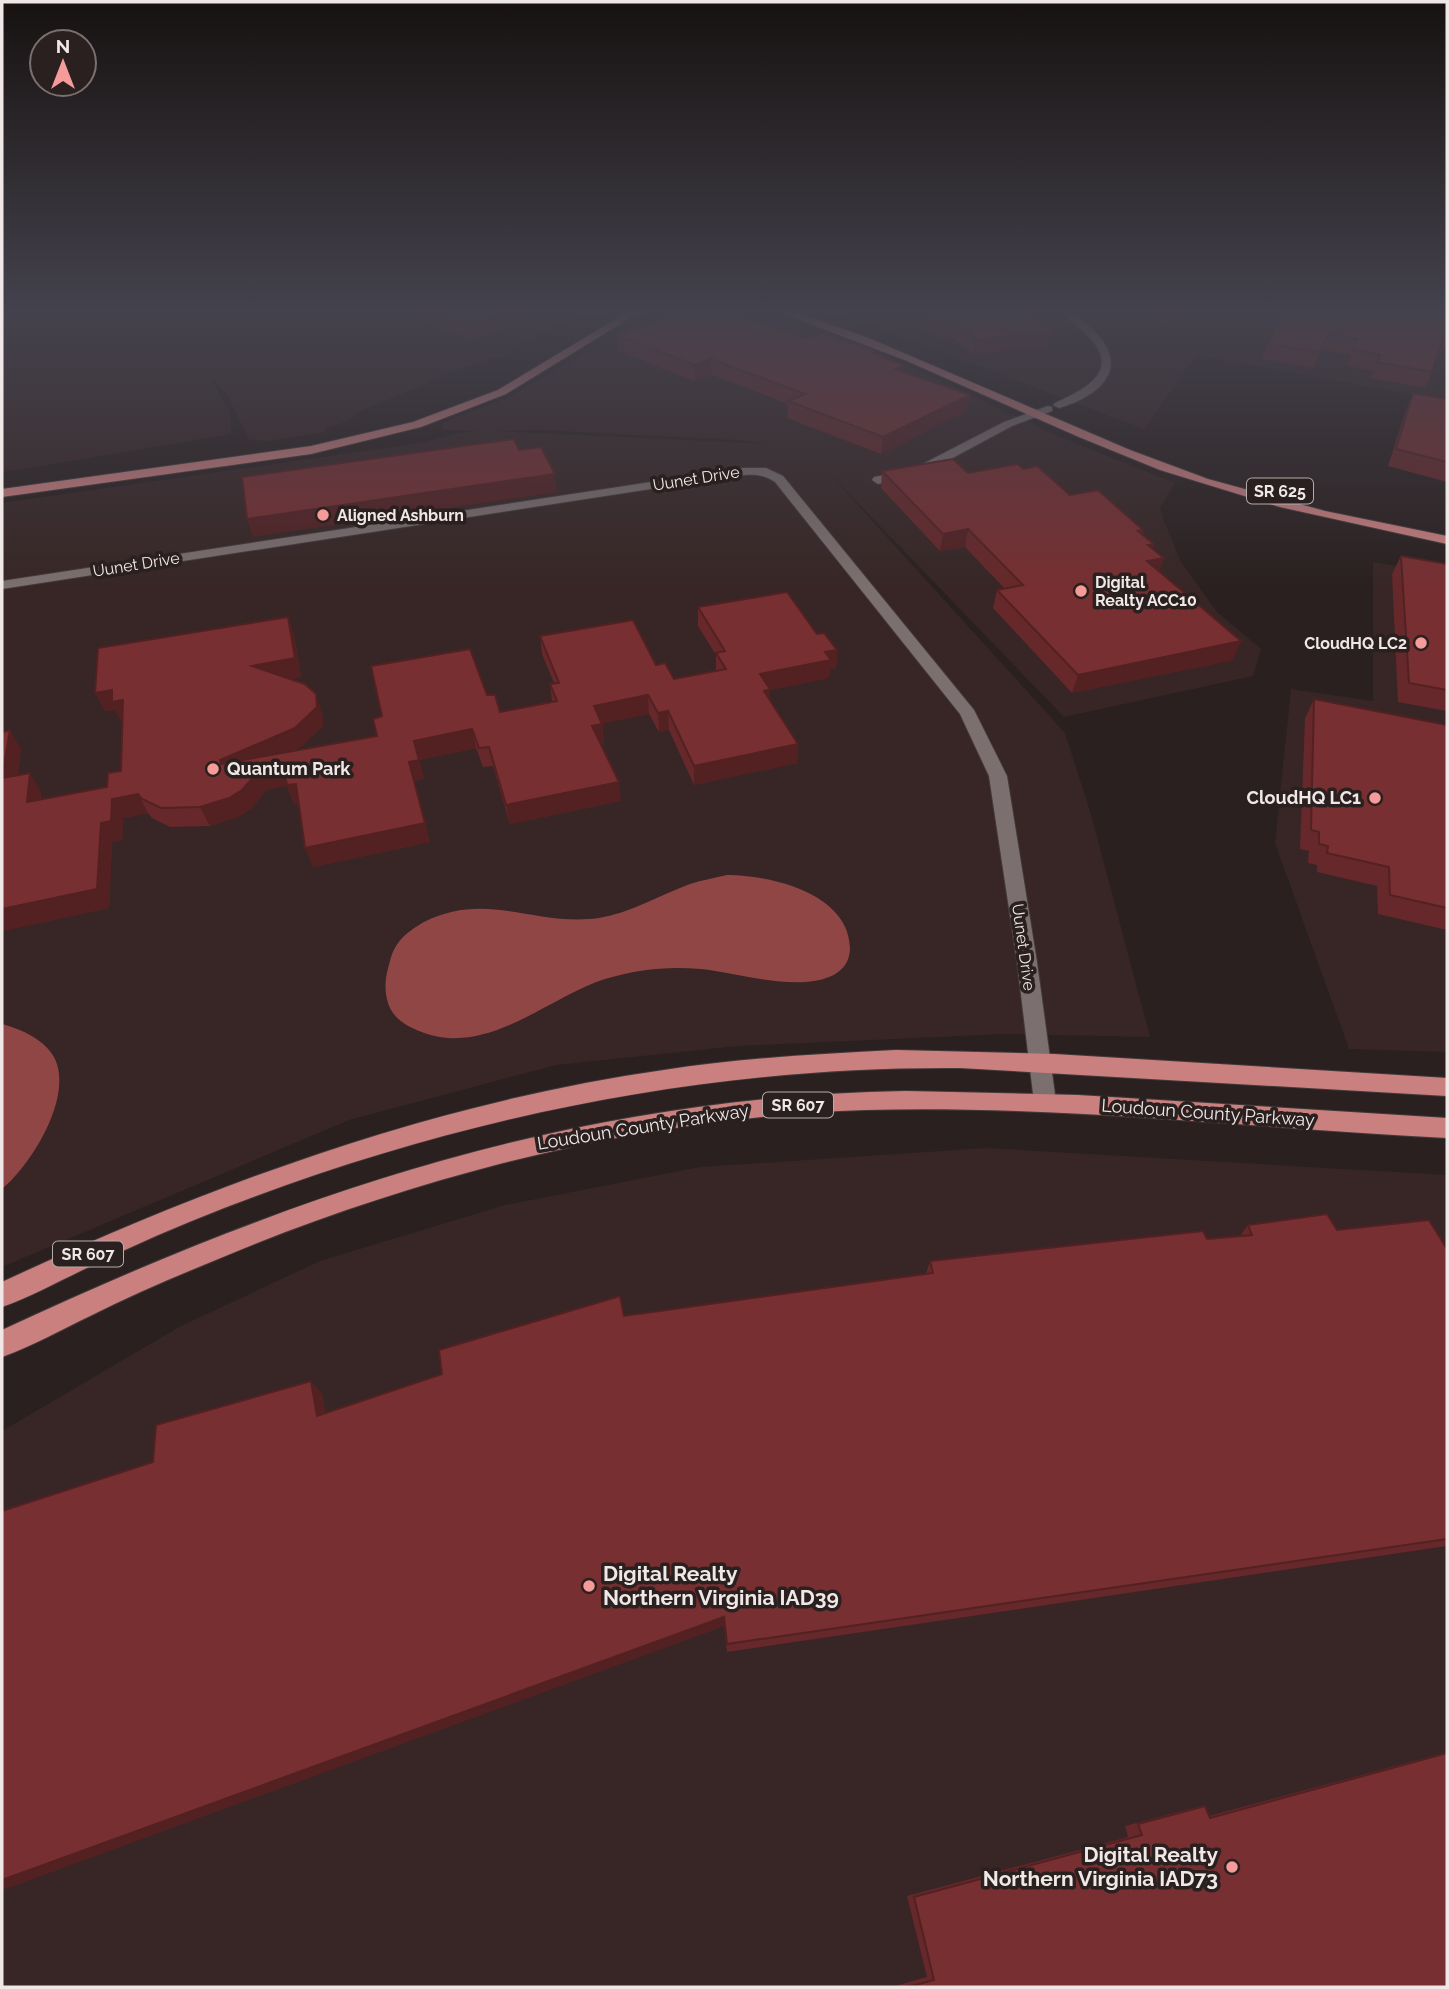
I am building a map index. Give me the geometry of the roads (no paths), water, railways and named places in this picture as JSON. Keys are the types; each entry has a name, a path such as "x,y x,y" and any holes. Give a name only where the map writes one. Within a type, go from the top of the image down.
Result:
{"main road":[{"path":"2,485 294,446 409,420 457,403"},
{"path":"2,493 290,454 404,429 479,403"},
{"name":"SR 625","path":"1009,403 1160,466 1238,491 1345,519 1447,540"},
{"name":"SR 625","path":"1044,403 1167,457 1228,477 1316,500 1447,527"},
{"name":"SR 607","path":"2,1295 142,1230 255,1185 362,1148 519,1106 596,1090 747,1068 895,1059 1040,1061 1447,1087"},
{"name":"Loudoun County Parkway","path":"2,1344 119,1287 287,1218 351,1195 509,1151 589,1133 742,1110 894,1100 1045,1102 1447,1128"}],"street":[{"path":"878,480 915,473 1008,424 1063,403"},
{"name":"Uunet Drive","path":"2,585 750,470 772,473 942,679 975,723 988,751 998,776 1045,1102"}],"place":[{"name":"Aligned Ashburn","path":"323,515"},
{"name":"Digital Realty ACC10","path":"1081,591"},
{"name":"CloudHQ LC2","path":"1421,643"},
{"name":"Quantum Park","path":"213,769"},
{"name":"CloudHQ LC1","path":"1375,798"},
{"name":"Digital Realty Northern Virginia IAD39","path":"589,1586"},
{"name":"Digital Realty Northern Virginia IAD73","path":"1232,1867"}]}
